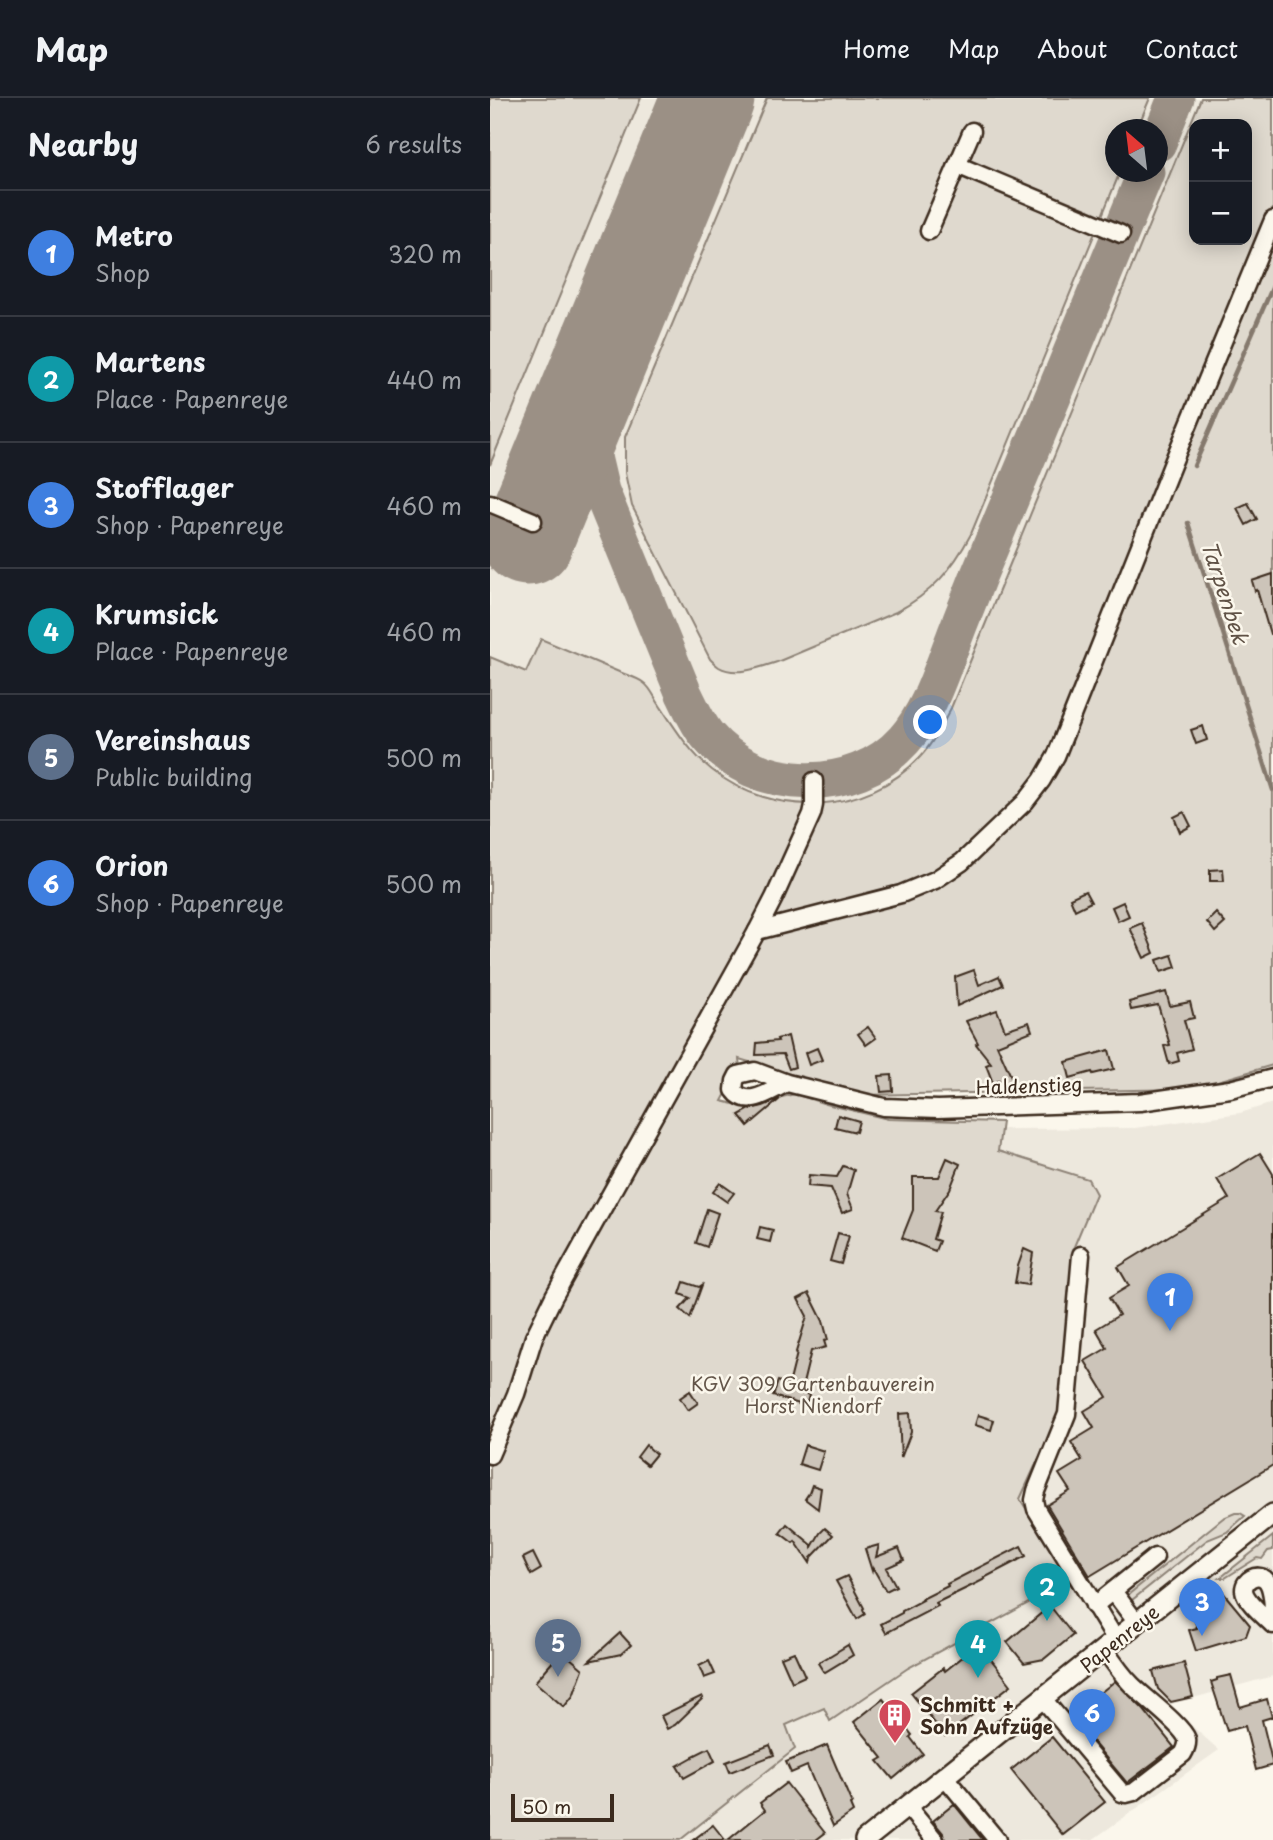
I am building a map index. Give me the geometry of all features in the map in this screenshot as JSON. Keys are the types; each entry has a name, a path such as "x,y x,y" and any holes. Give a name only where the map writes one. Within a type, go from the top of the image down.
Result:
{"main road":[{"name":"Papenreye","path":"865,1840 1273,1514"}],"street":[{"path":"929,230 972,131"},
{"path":"957,165 1121,234"},
{"path":"757,931 901,894 935,880 962,862 1025,802 1042,780 1056,756 1273,220"},
{"path":"490,503 533,521"},
{"path":"490,1455 516,1394 534,1337 554,1296 775,898 814,805 814,781"},
{"name":"Haldenstieg","path":"787,1083 884,1107 938,1108 1140,1102 1230,1089 1273,1078"},
{"path":"1043,1699 1122,1793 1134,1792 1183,1754 1187,1747 1182,1731 1118,1670 1111,1645 1094,1606 1036,1509 1034,1500 1067,1414 1082,1255"},
{"path":"1094,1606 1155,1558"},
{"path":"1273,1612 1267,1581 1263,1577 1251,1578 1244,1589 1247,1598 1273,1625"},
{"path":"1113,1591 1138,1623"},
{"path":"944,1776 997,1840"},
{"path":"908,1806 935,1840"}],"shaded area":[{"path":"490,98 1273,98 1252,223 1252,119 1189,119 1189,245 1248,245 1210,474 750,967 490,1526"},
{"path":"1273,1103 1273,1676 1168,1705 1219,1750 1092,1840 680,1840 795,1750 785,1725 824,1708 830,1721 908,1668 1020,1499 1060,1412 1073,1249 1096,1194 1088,1179 997,1150 1001,1129 1135,1128 1240,1113"}],"green space":[{"path":"490,98 641,98 490,465"},
{"path":"767,98 1150,98 1141,119 1105,119 1105,182 1116,182 971,534 940,579 909,605 777,662 748,670 733,671 719,667 710,659 632,506 625,473 625,437"},
{"name":"KGV 309 Gartenbauverein Horst Niendorf","path":"1201,98 1273,98 1273,1065 1190,1089 861,1095 739,1059 740,1067 722,1101 755,1109 764,1101 795,1094 888,1119 1002,1122 998,1151 1088,1179 1096,1194 1073,1249 1060,1412 1020,1499 1071,1580 908,1668 830,1721 824,1708 786,1725 795,1749 680,1840 490,1840 490,657 526,672 541,639 639,680 650,690 690,748 712,770 736,786 763,797 790,803 819,804 847,800 873,790 898,776 920,757 951,708 1189,127 1189,245 1252,245 1252,119 1192,119","holes":["579,1679 573,1696 564,1706 536,1682"]},
{"path":"1235,1513 1245,1516 1227,1532 1207,1540 1127,1604 1123,1599 1223,1518"},
{"path":"1273,1536 1273,1550 1268,1551 1262,1559 1257,1558 1225,1578 1220,1578"}],"building":[{"path":"1248,503 1257,519 1246,525 1237,508"},
{"path":"1273,574 1273,634 1270,634 1252,581"},
{"path":"1203,726 1207,740 1196,744 1191,730"},
{"path":"1184,812 1191,826 1180,832 1174,817"},
{"path":"1223,869 1224,881 1210,881 1210,870"},
{"path":"1085,891 1091,902 1075,910 1070,898"},
{"path":"1123,902 1129,916 1118,921 1112,907"},
{"path":"1216,913 1225,923 1215,932 1207,922"},
{"path":"1142,923 1154,953 1144,958 1130,928"},
{"path":"1172,955 1176,967 1161,972 1157,960"},
{"path":"974,970 979,985 999,976 1003,985 957,1006 955,977"},
{"path":"1166,992 1170,1006 1190,1002 1194,1018 1184,1020 1192,1049 1177,1053 1179,1061 1169,1064 1164,1046 1170,1045 1158,1005 1131,1010 1129,1002"},
{"path":"997,1010 1005,1030 1029,1022 1032,1031 997,1045 1014,1083 1003,1088 999,1080 993,1083 986,1065 991,1063 976,1044 978,1043 966,1021"},
{"path":"868,1027 876,1038 866,1045 858,1034"},
{"path":"788,1036 795,1067 789,1069 783,1054 756,1055 757,1043 778,1041 777,1039"},
{"path":"817,1048 822,1060 809,1065 805,1053"},
{"path":"1109,1050 1114,1069 1070,1078 1066,1062"},
{"path":"892,1075 893,1091 881,1092 879,1076"},
{"path":"780,1099 748,1126 739,1115 750,1109"},
{"path":"838,1115 859,1121 856,1132 835,1127"},
{"path":"1260,1153 1273,1174 1273,1465 1090,1576 1047,1505 1070,1491 1059,1474 1082,1460 1071,1442 1094,1428 1084,1411 1107,1397 1085,1361 1107,1348 1096,1329 1119,1315 1109,1298 1129,1286 1118,1267 1229,1199 1217,1179"},
{"path":"947,1158 960,1164 950,1189 935,1211 941,1212 933,1239 939,1241 935,1251 902,1238 913,1210 913,1177 939,1177"},
{"path":"843,1166 854,1170 847,1194 853,1209 842,1213 831,1188 808,1186 809,1175 837,1177"},
{"path":"720,1183 734,1193 727,1202 713,1192"},
{"path":"707,1209 718,1213 707,1247 696,1243"},
{"path":"760,1227 773,1230 770,1242 757,1239"},
{"path":"838,1233 849,1236 841,1264 830,1261"},
{"path":"1024,1249 1033,1253 1028,1285 1015,1283"},
{"path":"684,1282 699,1287 702,1285 690,1318 680,1309 690,1298 680,1294"},
{"path":"809,1293 823,1321 828,1340 824,1341 826,1347 811,1351 801,1392 809,1395 806,1406 773,1396 778,1381 789,1385 807,1316 798,1299"},
{"path":"690,1391 698,1403 688,1410 680,1398"},
{"path":"910,1413 911,1432 901,1458 899,1414"},
{"path":"978,1415 994,1420 991,1430 975,1425"},
{"path":"646,1445 656,1454 647,1465 637,1457"},
{"path":"805,1445 824,1451 818,1470 799,1464"},
{"path":"812,1485 821,1488 818,1509 805,1499"},
{"path":"787,1524 812,1547 825,1528 833,1535 811,1558 810,1563 795,1541 793,1543 780,1533"},
{"path":"879,1545 876,1557 899,1548 904,1560 886,1568 896,1586 886,1591 873,1568 872,1571 865,1549"},
{"path":"1021,1546 1026,1556 936,1603 938,1606 886,1633 881,1624 948,1586 947,1584"},
{"path":"533,1553 541,1569 531,1575 523,1558"},
{"path":"847,1576 864,1608 865,1614 857,1619 836,1581"},
{"path":"1221,1590 1250,1625 1246,1636 1196,1651 1189,1630 1197,1628 1193,1613"},
{"path":"1050,1606 1073,1635 1044,1659 1024,1663 1007,1642"},
{"path":"620,1633 631,1645 621,1654 589,1661"},
{"path":"979,1644 1011,1685 945,1736 911,1693"},
{"path":"848,1645 853,1655 823,1671 818,1663"},
{"path":"562,1651 583,1669 573,1696 564,1707 535,1682"},
{"path":"794,1652 805,1676 792,1682 781,1657"},
{"path":"709,1661 715,1674 704,1678 699,1666"},
{"path":"1184,1663 1193,1697 1171,1702 1158,1689 1153,1671"},
{"path":"1231,1675 1240,1707 1267,1699 1272,1717 1262,1720 1273,1765 1256,1770 1245,1726 1227,1731 1211,1682"},
{"path":"1115,1681 1144,1710 1174,1747 1127,1783 1071,1716"},
{"path":"702,1696 675,1725 667,1729 661,1716"},
{"name":"Schmitt + Sohn Aufzüge","path":"883,1699 912,1735 910,1737 923,1754 893,1779 878,1761 883,1758 854,1722"},
{"path":"1052,1737 1105,1802 1063,1835 1011,1770"},
{"path":"770,1745 774,1755 730,1772 726,1762"},
{"path":"827,1745 853,1812 833,1826 807,1766 791,1773 786,1762"},
{"path":"709,1748 715,1761 684,1778 677,1766"},
{"path":"786,1783 825,1833 816,1840 728,1840 765,1810 760,1803"},
{"path":"954,1804 983,1840 945,1840 933,1821"},
{"path":"713,1825 725,1840 693,1840"}],"waterway":[{"path":"1194,466 1273,286"},
{"name":"Tarpenbek","path":"1188,523 1273,790"}],"taxiway":[{"path":"1168,119 1176,98"},
{"path":"615,325 594,383 591,420 593,457 601,491 684,694 707,735 727,754 751,769 805,781 833,779 859,771 883,758 904,740 927,705 1142,182"}],"runway":[{"path":"527,539 708,98"}],"place":[{"name":"Metro","path":"1170,1331"},
{"name":"Martens","path":"1047,1621"},
{"name":"Stofflager","path":"1202,1636"},
{"name":"Vereinshaus","path":"558,1677"},
{"name":"Krumsick","path":"978,1678"},
{"name":"Schmitt + Sohn Aufzüge","path":"895,1745"},
{"name":"Orion","path":"1092,1747"}]}
